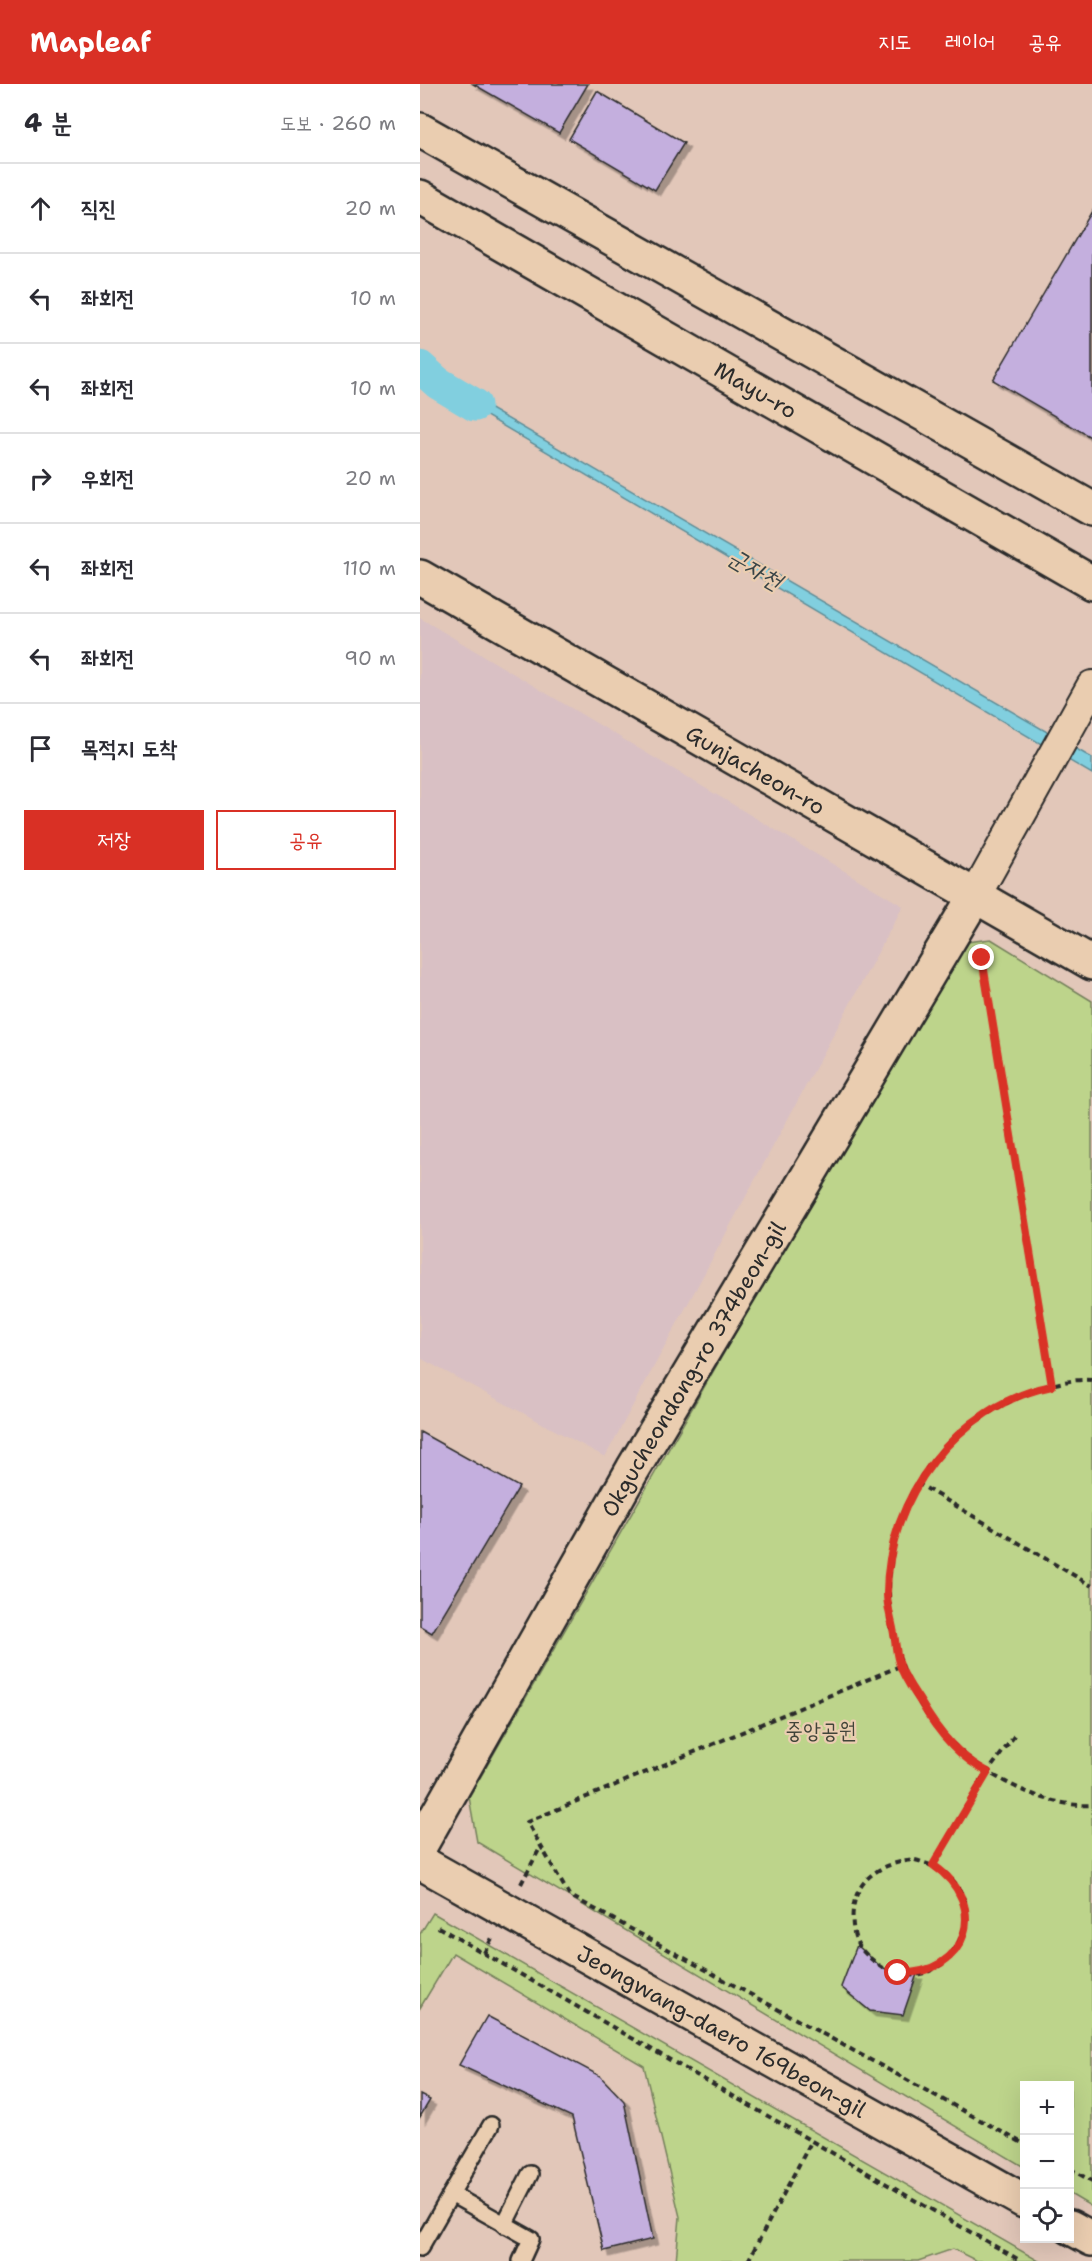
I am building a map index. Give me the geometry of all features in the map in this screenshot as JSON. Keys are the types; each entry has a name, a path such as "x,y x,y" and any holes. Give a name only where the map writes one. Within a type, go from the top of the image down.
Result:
{"street":[{"path":"420,130 1092,509"},
{"name":"Mayu-ro","path":"420,197 1092,583"},
{"name":"Gunjacheon-ro","path":"420,577 1092,963"},
{"path":"975,896 1092,686"},
{"name":"Okgucheondong-ro 374beon-gil","path":"420,1846 633,1469 975,896"},
{"name":"Jeongwang-daero 169beon-gil","path":"420,1862 1020,2199"},
{"path":"1074,2229 1092,2239"}],"lane":[{"path":"420,2248 491,2125"},
{"path":"504,2225 530,2174"},
{"path":"451,2194 531,2239 521,2261"}],"path":[{"path":"982,958 1052,1386"},
{"path":"1092,1380 1031,1390 978,1417 940,1451 917,1483 895,1534 887,1594 900,1666 935,1728 976,1766 1028,1794 1081,1805 1092,1805"},
{"path":"917,1483 1092,1586"},
{"path":"900,1666 527,1822 569,1895 1020,2142"},
{"path":"933,1865 988,1772 1015,1735"},
{"path":"915,1860 933,1865 949,1875 960,1890 966,1908 966,1926 960,1943 949,1958 934,1969 916,1974 898,1973 881,1967 857,1945 852,1920 855,1901 863,1883 877,1869 895,1862 915,1860"},
{"path":"438,1927 1021,2261"},
{"path":"748,2261 811,2142"},
{"path":"1074,2171 1092,2181"}],"shaded area":[{"path":"420,618 903,906 605,1457 420,1358"}],"green space":[{"name":"중앙공원","path":"991,939 1092,1001 1092,2207 1074,2196 1074,2081 1020,2081 1020,2165 477,1842 469,1797 959,943"},
{"path":"433,1913 1039,2261 977,2261 953,2249 918,2261 676,2261 680,2217 644,2066 453,1953 420,2008 420,1934"}],"water":[{"path":"439,379 1092,758 1092,774 434,385"}],"building":[{"path":"473,84 588,84 559,133"},
{"path":"597,91 684,143 655,190 569,139"},
{"path":"1092,211 1092,438 993,380"},
{"path":"420,1432 519,1487 432,1633 420,1626"},
{"path":"857,1945 881,1967 898,1973 917,1974 903,2015 870,2011 841,1987"},
{"path":"487,2016 600,2076 624,2101 653,2239 604,2251 572,2117 459,2065"},
{"path":"420,2095 430,2100 420,2117"}],"waterway":[{"name":"군자천","path":"420,367 438,383 475,405"}],"route":[{"path":"898,1973 916,1974 934,1969 949,1958 960,1943 966,1926 966,1908 960,1890 949,1875 933,1865 988,1772 976,1766 935,1728 900,1666 887,1594 895,1534 912,1491 940,1451 978,1417 1031,1390 1052,1386 982,958"}]}
